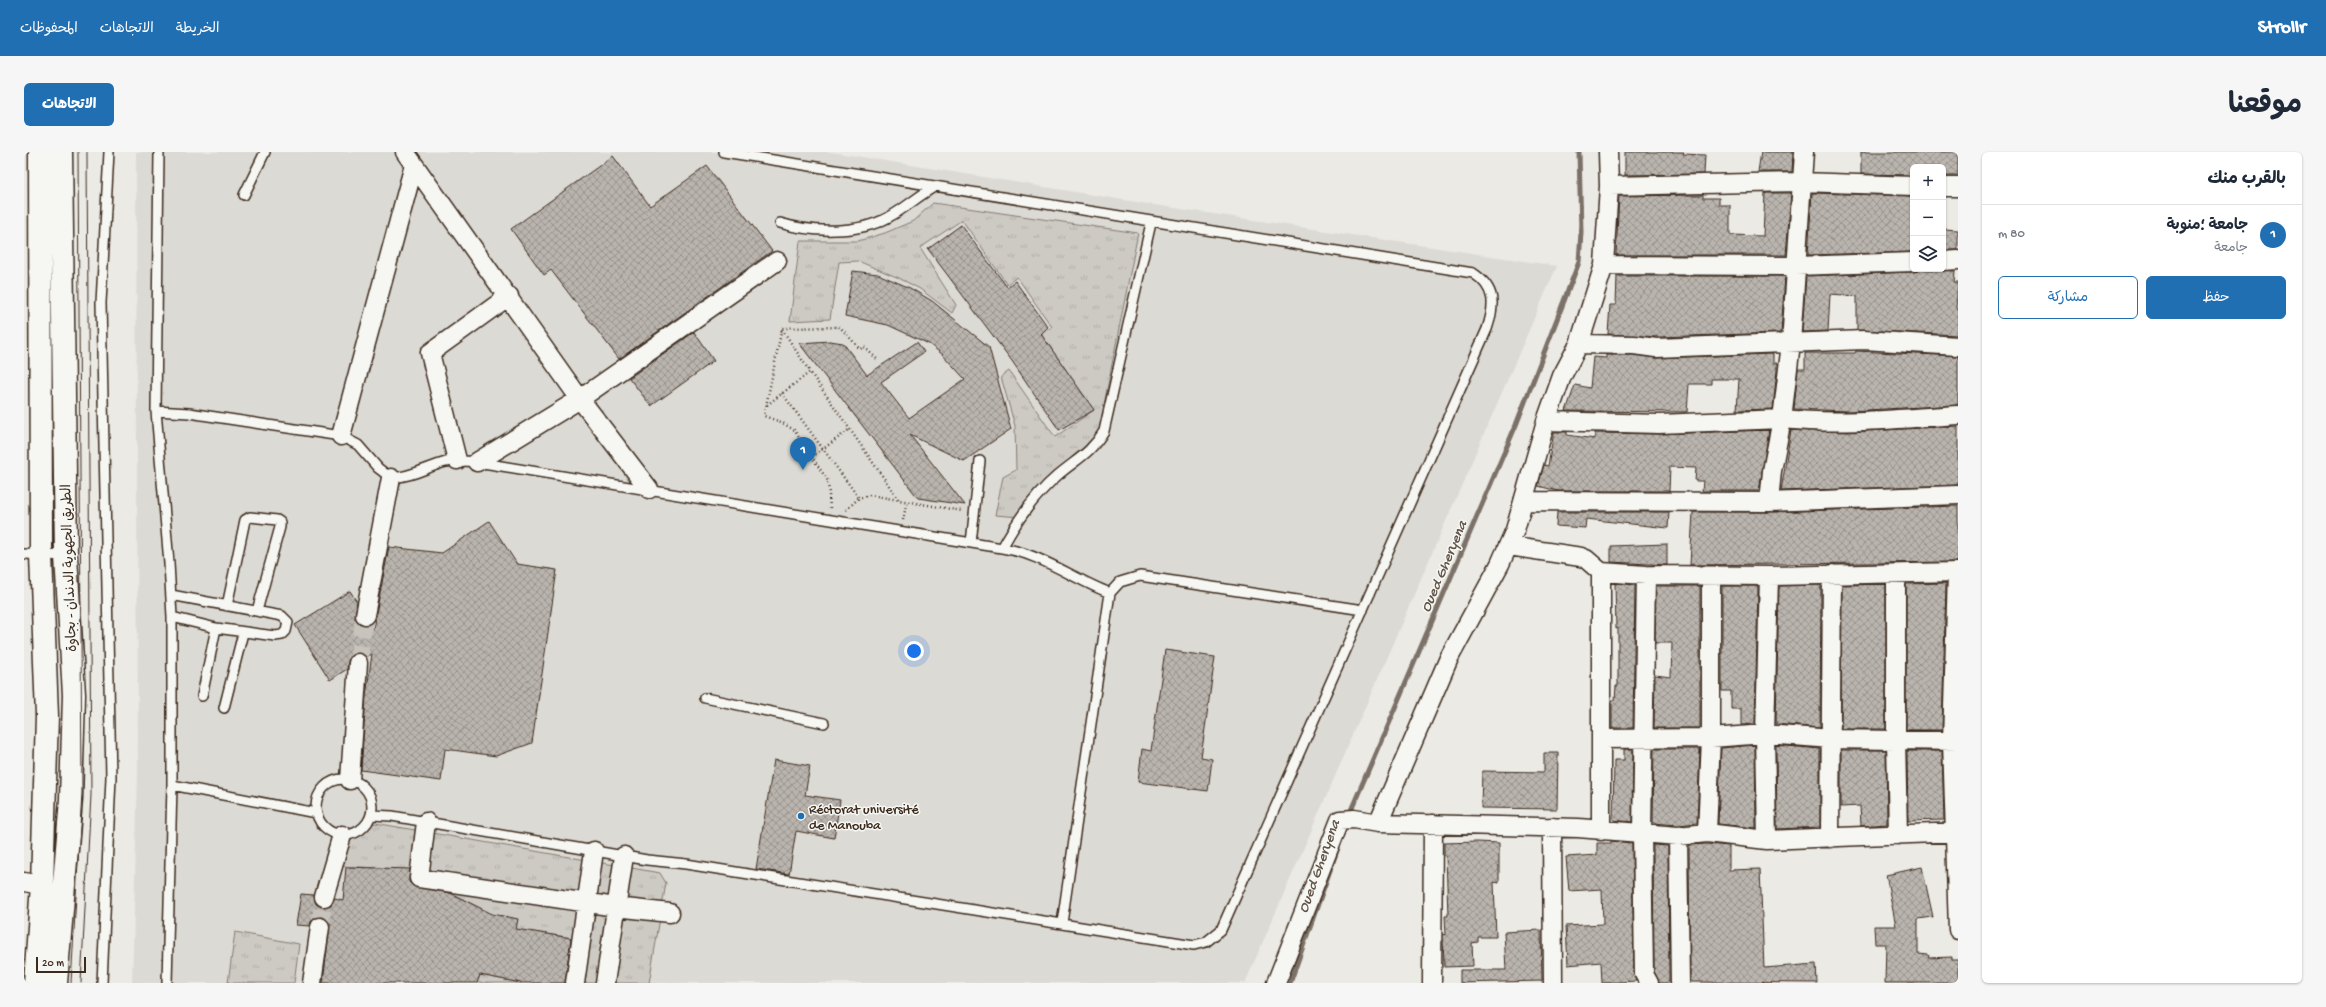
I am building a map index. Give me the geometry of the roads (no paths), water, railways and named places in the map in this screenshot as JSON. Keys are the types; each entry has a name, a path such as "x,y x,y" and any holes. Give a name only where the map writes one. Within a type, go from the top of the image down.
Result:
{"main road":[{"name":"الطريق الجهوية الدندان - بجاوة","path":"35,983 33,884 48,716 33,554 40,152"},
{"name":"الطريق الجهوية الدندان - بجاوة","path":"56,983 71,799 74,695 66,556 61,152"}],"street":[{"path":"1378,823 1449,658 1509,546 1546,421 1568,362 1579,344 1604,265 1609,186 1608,152"},
{"path":"1769,502 1772,471 1782,419 1790,342 1803,182 1804,152"},
{"path":"410,158 509,296 580,399 649,490"},
{"path":"341,436 410,158"},
{"path":"1609,186 1803,182 1910,186"},
{"path":"1946,187 1958,187"},
{"path":"1946,261 1958,260"},
{"path":"477,462 580,399 777,261"},
{"path":"1604,265 1796,266 1910,262"},
{"path":"458,460 430,353 509,296"},
{"path":"1579,344 1634,345 1656,348 1864,340 1958,346"},
{"path":"1546,421 1658,424 1782,419 1822,423 1864,423 1958,415"},
{"path":"365,615 391,478"},
{"path":"1523,501 1769,502 1958,495"},
{"path":"1509,546 1580,557 1601,572 1646,575 1711,577 1832,574 1896,575 1958,572 1955,741 1958,930"},
{"path":"1601,572 1601,831"},
{"path":"1830,838 1832,739 1832,574"},
{"path":"1646,575 1642,832 1644,974 1648,983"},
{"path":"1896,575 1896,739 1898,835"},
{"path":"1767,840 1766,734 1769,576"},
{"path":"1707,833 1711,738 1711,577"},
{"path":"350,780 358,663"},
{"path":"1602,739 1711,738 1766,734 1832,739 1955,741"},
{"path":"1276,983 1347,820 1378,823 1552,827 1601,831 1642,832 1678,836 1707,833 1734,838 1767,840 1956,832"},
{"path":"426,822 419,878 616,907 670,913"},
{"path":"1432,983 1433,824"},
{"path":"1552,827 1553,983"},
{"path":"324,897 342,835"},
{"path":"1678,836 1680,983"},
{"path":"575,983 594,851"},
{"path":"605,983 624,856"},
{"path":"312,983 320,927"}],"lane":[{"path":"102,983 110,777 101,303 109,152"},
{"path":"159,152 156,412 172,618 172,785 167,983"},
{"path":"244,195 264,152"},
{"path":"371,815 426,822 624,856 1062,923 1194,945 1206,942 1221,930 1487,329 1492,307 1491,296 1484,281 1473,274 1151,223 936,186 724,152"},
{"path":"780,223 792,227 836,230 862,226 887,218 936,186"},
{"path":"1002,548 1018,521 1042,492 1058,476 1088,454 1104,431 1151,223"},
{"path":"156,412 189,413 341,436 358,445 378,468 391,478 412,475 434,466 458,460 477,462 1021,551 1040,558 1084,583 1110,593"},
{"path":"971,543 980,461"},
{"path":"227,606 245,520 250,517 277,520 280,522 280,527 257,611"},
{"path":"33,554 66,556"},
{"path":"1062,923 1110,593 1120,582 1140,576 1363,610"},
{"path":"171,595 282,616 288,622 286,631 282,635 275,636 243,633 172,618"},
{"path":"202,696 216,628"},
{"path":"224,708 243,633"},
{"path":"706,698 824,723"},
{"path":"350,780 358,783 367,793 372,806 371,815 360,830 342,835 326,828 316,813 317,799 324,787 332,782 350,780"},
{"path":"172,785 316,813"}],"waterway":[{"name":"Oued Gheryena","path":"1349,815 1516,425 1579,262 1581,232 1579,152"},
{"name":"Oued Gheryena","path":"1290,983 1345,828"}],"tunnel":[{"path":"358,663 365,615"},
{"path":"320,927 324,897"}],"tram line":[{"path":"71,983 82,793 78,152"},
{"path":"81,983 91,795 87,152"}],"place":[{"name":"جامعة ؛منوبة","path":"803,470"},
{"name":"Réctorat université de Manouba","path":"801,816"}]}
